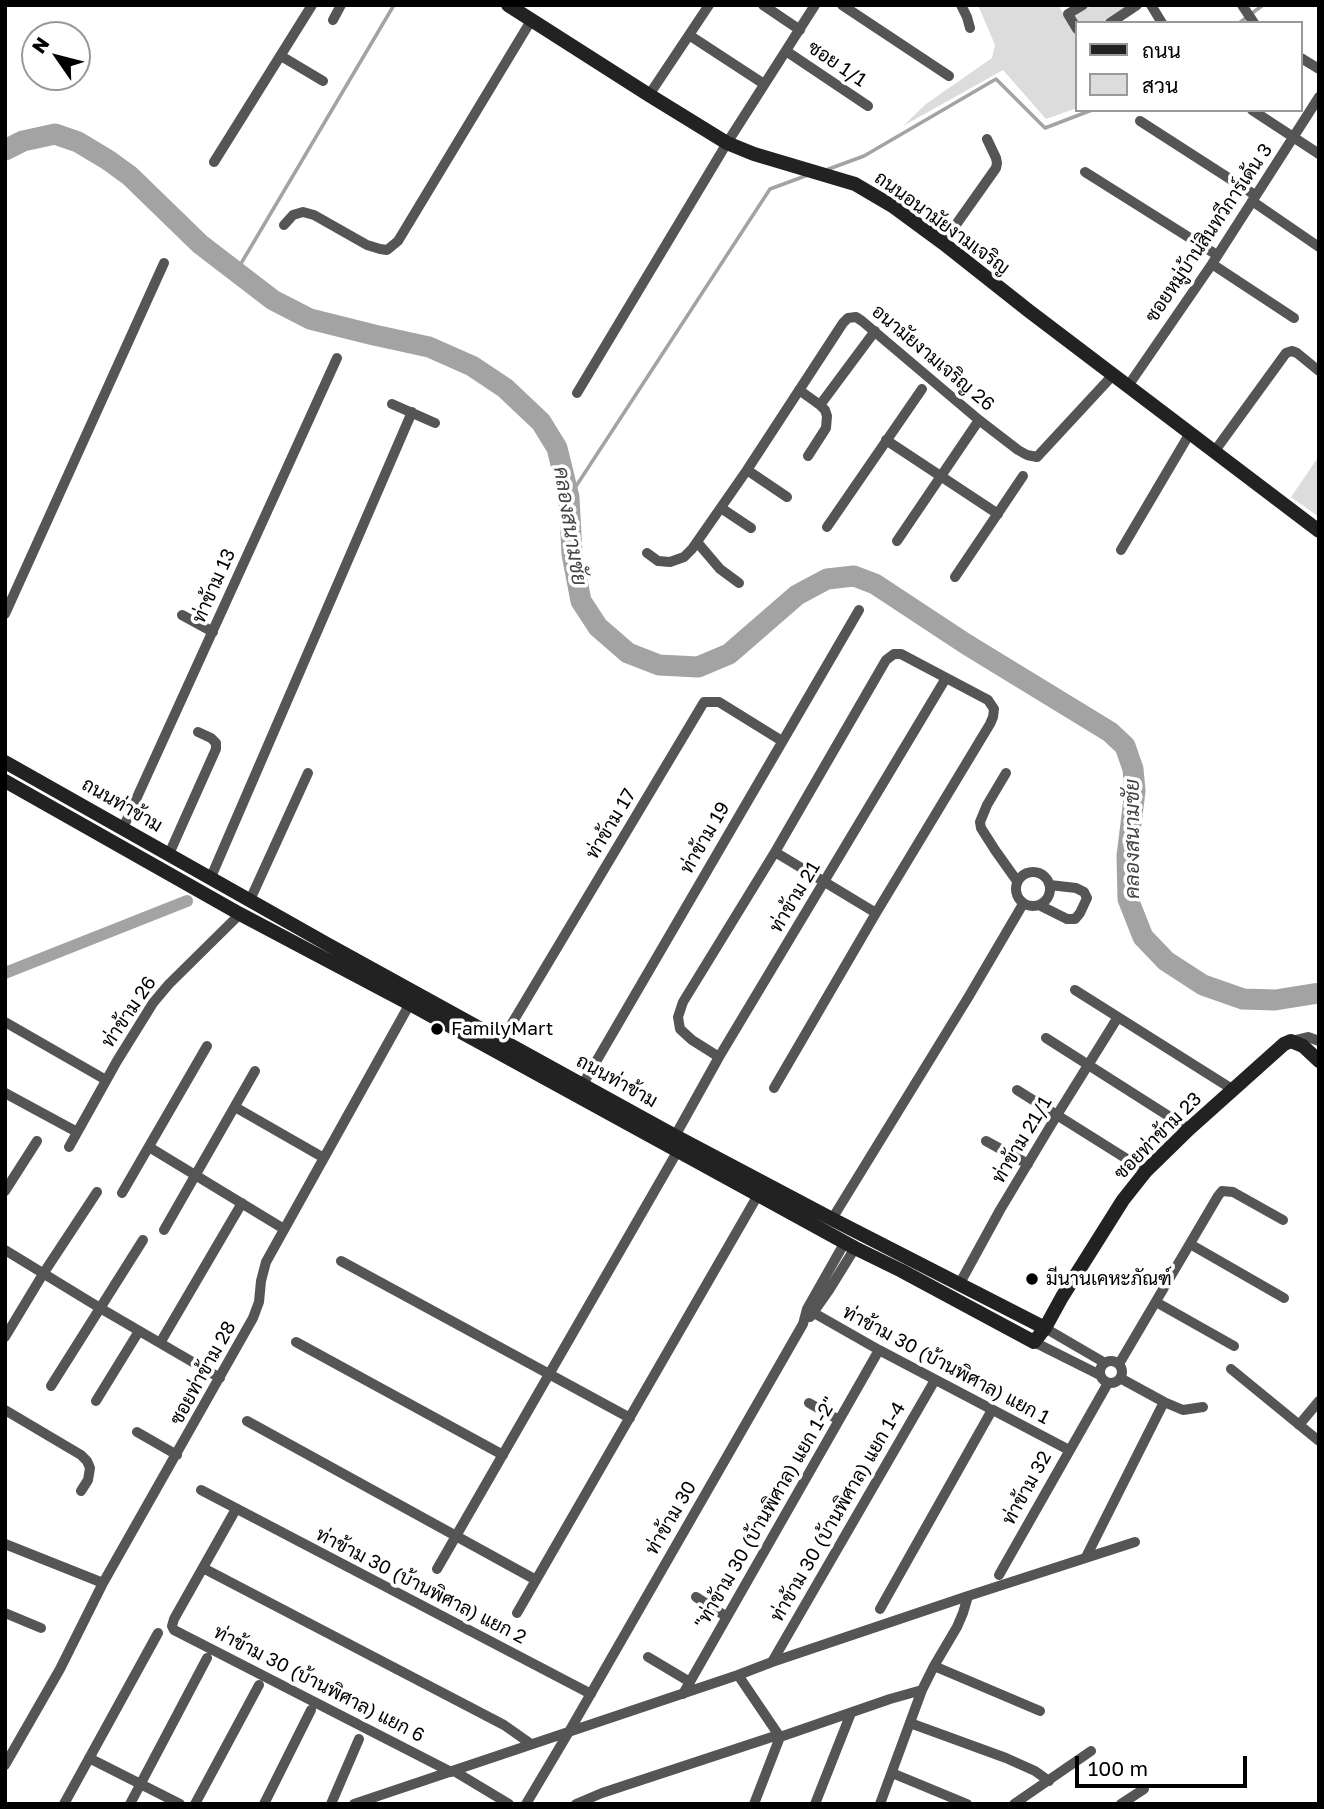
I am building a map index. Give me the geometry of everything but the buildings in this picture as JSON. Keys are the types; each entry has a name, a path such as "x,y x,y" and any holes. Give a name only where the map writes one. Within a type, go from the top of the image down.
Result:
{"street":[{"path":"214,162 312,5"},
{"path":"333,20 341,5"},
{"name":"ถนนอนามัยงามเจริญ","path":"508,5 727,142 754,154 855,184 894,207 1319,531"},
{"path":"649,95 709,5"},
{"path":"762,5 800,30"},
{"path":"577,393 727,142 815,5"},
{"path":"842,5 949,76"},
{"path":"961,5 970,28"},
{"path":"1076,27 1065,10 1083,5"},
{"path":"1113,21 1137,5"},
{"path":"1151,5 1161,21"},
{"path":"284,225 293,215 303,212 380,249 387,250 398,242 532,19"},
{"path":"689,35 764,85"},
{"name":"ซอย 1/1","path":"786,51 868,106"},
{"path":"281,56 323,81"},
{"path":"1303,59 1319,69"},
{"name":"ซอยหมู่บ้าน่สินทวีการ์เด้น 3","path":"1128,386 1214,260 1319,97"},
{"path":"1255,112 1319,154"},
{"path":"1140,121 1254,198 1319,247"},
{"path":"943,243 996,168 997,163 987,139"},
{"path":"1085,172 1294,318"},
{"path":"5,614 164,263"},
{"name":"อนามัยงามเจริญ 26","path":"647,553 658,561 670,562 684,557 721,509 848,318 856,317 875,331 979,420 1027,455 1037,457 1113,375"},
{"path":"820,405 875,331"},
{"path":"1214,452 1286,353 1292,351 1319,371"},
{"name":"ท่าข้าม 13","path":"123,828 337,358"},
{"path":"827,527 922,389"},
{"path":"799,390 825,410 828,423 808,456"},
{"path":"392,404 435,423"},
{"path":"211,877 412,412"},
{"path":"897,541 979,420"},
{"path":"1121,550 1190,433"},
{"path":"886,440 998,514"},
{"path":"747,470 788,497"},
{"path":"955,577 1023,476"},
{"path":"721,509 751,528"},
{"path":"697,541 715,564 739,583"},
{"name":"ท่าข้าม 19","path":"583,1084 859,610"},
{"path":"182,615 213,632"},
{"path":"719,1058 680,1029 678,1017 683,1002 775,852 886,660 894,654 901,654 988,700 994,709 993,717 774,1088"},
{"name":"ท่าข้าม 21","path":"675,1136 946,678"},
{"name":"ท่าข้าม 17","path":"502,1040 704,702 719,702 782,741"},
{"path":"169,853 216,749 216,743 211,738 198,732"},
{"name":"ถนนท่าข้าม","path":"5,762 327,944 413,998 677,1152 1104,1379"},
{"path":"250,900 308,773"},
{"path":"1006,774 979,822 1017,881"},
{"name":"ถนนท่าข้าม","path":"5,781 240,914 502,1040 675,1136 960,1283 1105,1363"},
{"path":"775,852 876,913"},
{"path":"1032,872 1044,875 1050,885 1047,899 1031,907 1023,904 1016,896 1017,881 1021,876 1032,872"},
{"path":"1039,905 1067,919 1075,919 1080,913 1087,898 1084,892 1076,888 1050,885"},
{"path":"832,1219 1023,904"},
{"name":"ท่าข้าม 26","path":"69,1147 153,1003 240,914"},
{"path":"1075,990 1232,1089"},
{"name":"ซอยท่าข้าม 28","path":"5,1765 60,1669 103,1583 253,1318 266,1262 413,998"},
{"name":"ท่าข้าม 21/1","path":"960,1283 1056,1115 1118,1017"},
{"path":"5,1022 106,1080"},
{"path":"1292,1041 1308,1037 1319,1041"},
{"path":"1046,1038 1189,1129"},
{"path":"1292,1041 1303,1046 1319,1061"},
{"name":"ซอยท่าข้าม 23","path":"1034,1342 1132,1187 1232,1089 1280,1046 1292,1041"},
{"path":"122,1193 207,1046"},
{"path":"164,1230 255,1071"},
{"path":"1017,1090 1146,1171"},
{"path":"5,1093 77,1132"},
{"path":"235,1107 324,1158"},
{"path":"5,1191 37,1141"},
{"path":"986,1141 1028,1164"},
{"path":"149,1147 284,1229"},
{"path":"437,1569 677,1152"},
{"path":"1119,1364 1105,1363 1101,1368 1104,1379 1117,1381 1120,1378 1122,1374 1119,1364 1222,1191 1233,1192 1283,1220"},
{"path":"5,1337 97,1192"},
{"path":"517,1613 758,1195"},
{"path":"160,1343 242,1203"},
{"path":"51,1386 143,1240"},
{"path":"1190,1244 1284,1298"},
{"name":"ท่าข้าม 30","path":"526,1804 850,1245"},
{"path":"5,1250 220,1378"},
{"path":"341,1261 630,1418"},
{"path":"1156,1302 1234,1346"},
{"name":"ท่าข้าม 30 (บ้านพิศาล) แยก 1","path":"811,1311 1069,1451"},
{"path":"96,1401 139,1331"},
{"path":"296,1342 503,1455"},
{"name":"\"ท่าข้าม 30 (บ้านพิศาล) แยก 1-2\"","path":"683,1694 879,1350"},
{"path":"1231,1369 1319,1441"},
{"path":"1120,1378 1183,1410 1203,1407"},
{"name":"ท่าข้าม 32","path":"999,1575 1069,1451 1104,1379"},
{"name":"ท่าข้าม 30 (บ้านพิศาล) แยก 1-4","path":"772,1662 935,1380"},
{"path":"1299,1425 1319,1401"},
{"path":"1086,1557 1164,1402"},
{"path":"809,1403 839,1420"},
{"path":"5,1410 87,1461 90,1468 82,1491"},
{"path":"880,1609 992,1410"},
{"path":"247,1422 536,1580"},
{"path":"137,1432 177,1455"},
{"name":"ท่าข้าม 30 (บ้านพิศาล) แยก 2","path":"201,1490 591,1694"},
{"path":"236,1509 203,1568 505,1725 531,1744"},
{"path":"354,1804 1135,1542"},
{"path":"5,1544 103,1583"},
{"name":"ท่าข้าม 30 (บ้านพิศาล) แยก 6","path":"203,1568 174,1619 174,1630 453,1771 509,1804"},
{"path":"880,1804 922,1690 957,1627 968,1596"},
{"path":"696,1597 727,1617"},
{"path":"5,1613 41,1628"},
{"path":"64,1804 158,1633"},
{"path":"648,1657 690,1682"},
{"path":"130,1804 207,1658"},
{"path":"934,1666 1040,1711"},
{"path":"738,1675 779,1736"},
{"path":"195,1804 259,1685"},
{"path":"576,1804 602,1793 922,1690"},
{"path":"264,1804 311,1710"},
{"path":"815,1804 852,1713"},
{"path":"910,1723 1006,1758 1049,1781"},
{"path":"754,1804 779,1736"},
{"path":"331,1804 359,1739"},
{"path":"1014,1804 1091,1751"},
{"path":"89,1758 180,1804"},
{"path":"892,1773 967,1804"},
{"path":"1121,1804 1144,1788"}],"green space":[{"path":"978,5 1058,5 1076,33 1076,108 1046,119 1003,70 903,126 926,104 992,58 995,45"},
{"path":"1093,5 1128,5 1104,21 1078,21 1075,16"},
{"path":"1319,456 1319,517 1291,497"}],"waterway":[{"path":"236,272 394,5"},
{"path":"1242,21 1263,5"},
{"path":"826,170 864,156 996,79 1045,128 1087,112"},
{"name":"คลองสนามชัย","path":"5,150 23,141 55,134 78,142 130,176 200,244 273,300 310,319 429,347 472,366 505,388 541,422 557,448 569,497 572,554 581,601 598,627 628,653 659,665 698,667 729,654 797,595 827,579 854,576 875,584 966,644 1110,732 1125,746 1133,769 1135,791 1127,856 1128,899 1143,937 1166,961 1203,985 1243,999 1275,1000 1319,993"},
{"path":"569,497 770,189 808,175"},
{"path":"5,973 187,901"}],"place":[{"name":"FamilyMart","path":"437,1029"},
{"name":"มีนานเคหะภัณฑ์","path":"1032,1279"}]}
